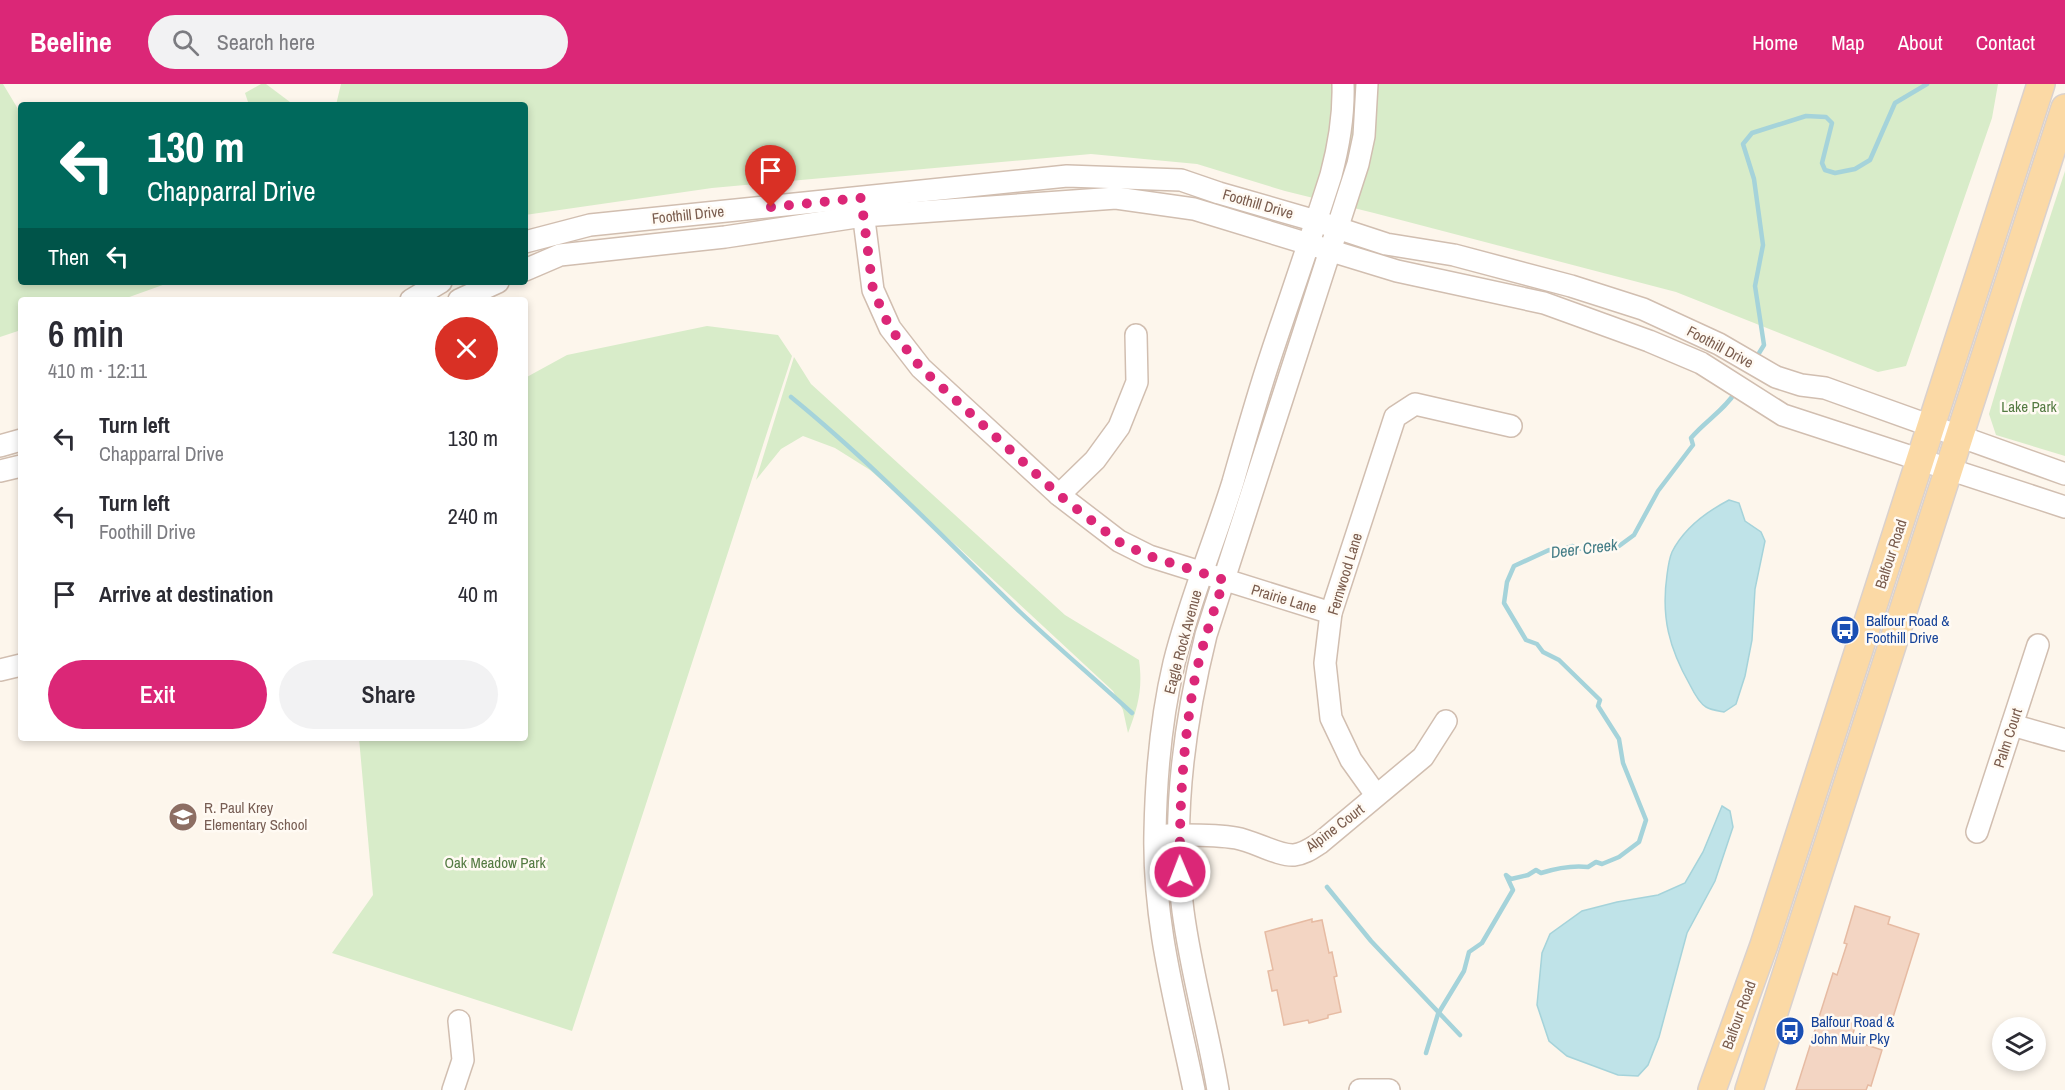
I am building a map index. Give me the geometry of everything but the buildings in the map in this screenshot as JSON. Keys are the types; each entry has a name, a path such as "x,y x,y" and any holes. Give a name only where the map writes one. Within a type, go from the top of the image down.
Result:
{"main road":[{"name":"Balfour Road","path":"1712,1090 1764,945 1922,460 1931,425 2041,84"},
{"name":"Balfour Road","path":"1749,1090 2065,108"}],"street":[{"name":"Eagle Rock Avenue","path":"1194,1090 1182,1030 1166,969 1160,928 1155,834 1161,740 1167,697 1174,663 1232,484 1270,356 1339,146 1344,84"},
{"name":"Eagle Rock Avenue","path":"1218,1090 1189,952 1183,909 1179,835 1181,784 1194,681 1206,634 1358,164 1364,136 1367,84"},
{"name":"Foothill Drive","path":"528,269 560,255 725,237 862,207 1067,176 1182,180 1219,193 1316,220 1386,244 1454,255 1571,286 1643,309 1719,344 1776,377 1802,385 1825,388 2065,474"},
{"name":"Foothill Drive","path":"528,241 590,225 862,207 1116,198 1194,209 1397,271 1544,303 1649,340 1701,363 1783,415 2065,507"},
{"name":"Prairie Lane","path":"862,207 873,290 890,328 921,368 1059,495 1119,542 1149,556 1331,613"},
{"path":"416,297 436,285"},
{"path":"466,297 492,285"},
{"path":"1059,495 1095,460 1119,427 1137,382 1136,335"},
{"name":"Fernwood Lane","path":"1376,795 1351,760 1331,717 1325,663 1331,613 1395,417 1415,404 1511,426"},
{"path":"0,446 18,442"},
{"path":"0,471 18,467"},
{"name":"Palm Court","path":"1977,832 2038,645"},
{"path":"0,670 18,666"},
{"name":"Alpine Court","path":"1155,834 1237,838 1285,854 1295,855 1305,852 1320,843 1424,757 1446,721"},
{"path":"2012,725 2065,740"},
{"path":"453,1090 463,1060 459,1021"},
{"path":"1360,1090 1389,1090"}],"green space":[{"path":"0,84 3,84 18,109 18,285 163,285 129,297 18,297 18,331 0,337"},
{"path":"261,84 266,84 290,102 248,102 245,93"},
{"path":"341,84 1998,84 1992,118 1906,366 1878,372 1676,292 1285,191 1197,164 1091,154 712,188 528,215 528,102 337,102"},
{"name":"Lake Park","path":"2065,171 2065,456 1996,435 1989,414"},
{"name":"Oak Meadow Park","path":"707,326 778,335 792,356 572,1031 332,953 373,895 359,741 528,741 528,376 567,355"},
{"path":"794,357 811,384 1065,615 1139,660 1139,697 1128,733 1123,710 1113,691 958,547 870,470 835,448 803,436 781,449 756,480"}],"water":[{"path":"1729,500 1739,503 1745,521 1761,532 1765,541 1755,589 1752,640 1745,676 1736,704 1724,712 1710,709 1701,703 1683,671 1668,632 1665,590 1669,560 1677,543 1696,522"},
{"path":"1722,806 1730,811 1733,827 1715,881 1687,933 1659,1037 1648,1065 1638,1076 1618,1075 1567,1056 1549,1041 1537,1005 1542,953 1550,934 1582,911 1658,895 1685,883 1703,852"}],"waterway":[{"name":"Deer Creek","path":"1756,358 1764,345 1755,286 1763,245 1754,179 1743,144 1752,133 1806,116 1826,117 1832,123 1822,163 1825,170 1835,173 1855,169 1870,160 1895,103 1927,84"},
{"name":"Deer Creek","path":"1426,1053 1438,1014 1464,971 1469,952 1482,943 1513,890 1506,875 1511,879 1528,875 1536,870 1541,873 1564,867 1588,867 1596,862 1602,864 1619,857 1639,842 1646,820 1623,763 1619,739 1598,706 1600,700 1559,660 1543,652 1537,644 1526,640 1504,603 1507,582 1514,566 1549,550 1555,552 1572,546 1582,549 1588,545 1619,546 1634,535 1658,491 1693,445 1691,438 1736,391"},
{"path":"791,397 879,475 1020,612 1132,713"},
{"path":"1327,887 1371,941 1460,1035"}],"place":[{"name":"Balfour Road & Foothill Drive","path":"1845,630"},
{"name":"R. Paul Krey Elementary School","path":"183,817"},
{"name":"Balfour Road & John Muir Pky","path":"1790,1031"}],"route":[{"path":"771,207 861,198 873,290 890,328 921,368 1059,495 1119,542 1149,556 1224,580 1206,634 1194,681 1187,727 1181,784 1180,872"}]}
